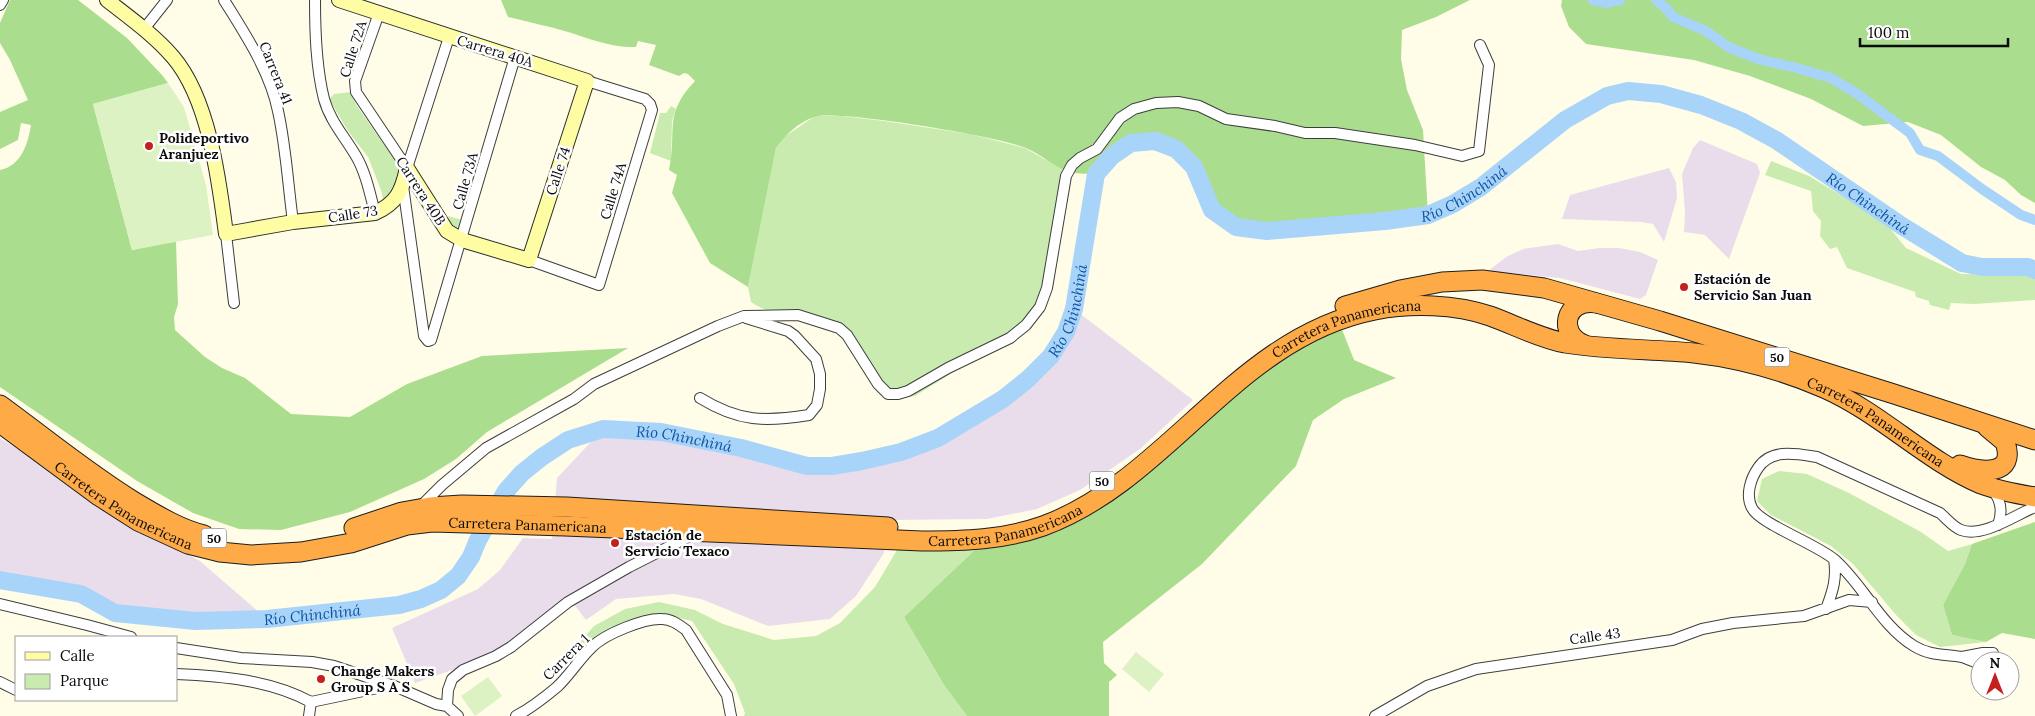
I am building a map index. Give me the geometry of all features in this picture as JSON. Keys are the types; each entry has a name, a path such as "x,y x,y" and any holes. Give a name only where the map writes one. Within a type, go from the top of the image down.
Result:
{"highway":[{"name":"Carretera Panamericana","path":"0,424 99,496 138,521 188,544 220,552 252,555 301,552 351,542 407,525 432,522 462,514 552,507 923,529 977,528 1001,525 1040,514 1102,482 1139,455 1224,379 1300,326 1338,309 1400,290 1442,282 1482,280 1544,288 1669,324 1977,420 2035,440"},
{"path":"1585,346 1570,336 1567,327 1568,318 1572,310 1579,304 1588,302 1597,304"},
{"name":"Carretera Panamericana","path":"0,404 107,484 148,511 182,527 222,540 252,543 298,541 348,530 418,509 552,525 922,541 977,541 1003,537 1032,529 1068,515 1109,491 1148,461 1231,385 1271,356 1303,337 1340,320 1373,311 1399,307 1429,306 1487,315 1546,338 1585,346 1690,353 1726,358 1777,370 1850,401 1931,455 1971,479 1991,488 2012,494 2035,497"},
{"path":"1931,455 1971,469 1991,472 1999,468 2007,456 2005,442 1977,420"}],"street":[{"path":"0,5 3,0"},
{"path":"107,0 144,29 174,58 192,87 203,114 210,144 226,234 234,302"},
{"path":"144,29 167,0"},
{"name":"Carrera 41","path":"224,0 246,36 265,73 278,109 293,222"},
{"path":"315,0 315,33 324,99 334,122 356,155 364,173 375,213"},
{"name":"Carrera 40A","path":"339,0 645,99 650,104"},
{"name":"Calle 72A","path":"356,92 355,81 379,14"},
{"name":"Calle 73","path":"226,234 293,222 375,213 387,208 403,186 406,168 449,37"},
{"path":"418,509 442,485 486,448 574,400 594,384 694,337 744,316 798,315 839,328 847,335 878,384 888,394 908,392 948,368 1010,338 1026,325 1040,307 1047,288 1066,176 1072,165 1080,158 1097,149 1120,118 1134,109 1156,103 1178,102 1199,106 1226,119 1275,126 1305,134 1335,133 1415,145 1462,156 1479,152 1489,65 1480,45"},
{"name":"Calle 73A","path":"403,186 424,336 428,341 431,340 462,240 515,57"},
{"name":"Calle 74","path":"529,260 587,81"},
{"name":"Carrera 40B","path":"356,92 447,231 462,240 529,260 599,285"},
{"name":"Calle 74A","path":"599,285 652,110 650,104"},
{"path":"700,398 717,409 761,420 778,420 809,415 817,405 820,390 820,374 816,359 788,331 749,320 744,316"},
{"path":"1970,655 1962,657 1938,656 1915,647 1894,631 1854,578 1834,559 1818,548 1763,519 1752,508 1749,493 1752,476 1761,464 1777,454 1817,457 1940,513 1960,530 1968,532 1984,530 1998,525 2035,508"},
{"path":"1991,488 1998,496 2001,505 1998,525"},
{"path":"447,706 448,690 452,679 463,670 511,648 568,602 629,567 698,532"},
{"path":"1826,609 1835,583 1834,559"},
{"name":"Calle 43","path":"1375,716 1427,686 1476,669 1672,640 1702,629 1733,623 1804,616 1849,600 1872,602"},
{"path":"0,604 127,636"},
{"name":"Carrera 1","path":"516,716 530,708 557,687 592,646 612,634 650,620 663,619 676,622 686,630 727,695 731,716"},
{"path":"178,648 241,658 312,662 334,666 392,685 436,704 447,706 458,716"},
{"path":"1962,657 1970,660"},
{"path":"178,674 258,682 296,694 311,702 392,685"},
{"path":"0,682 15,690"},
{"path":"309,716 311,702"}],"shaded area":[{"path":"1700,140 1757,164 1760,173 1729,259 1705,235 1684,232 1685,212 1682,174 1693,148"},
{"path":"1669,168 1676,182 1677,198 1664,242 1653,224 1562,219 1570,195"},
{"path":"1558,244 1578,251 1619,248 1640,252 1658,260 1646,295 1640,299 1560,278 1488,271 1506,257 1523,249"},
{"path":"1074,309 1193,400 1140,449 1080,490 1037,509 987,519 890,520 884,553 856,596 830,619 768,626 701,599 674,594 616,599 586,620 569,598 492,656 415,683 392,628 478,589 500,570 523,538 552,539 557,478 603,429 661,432 741,448 807,466 832,466 901,452 938,438 1003,399 1028,379 1051,356 1066,332"},
{"path":"0,438 141,528 200,561 267,619 196,621 115,613 81,594 0,580"}],"green space":[{"path":"10,0 78,0 127,38 168,83 93,104 132,250 176,241 178,304 174,317 175,330 205,357 222,368 245,378 291,414 350,417 407,384 482,356 628,348 487,432 456,459 424,479 350,512 281,530 239,529 193,513 137,481 0,387 0,170 7,168 18,159 25,147 31,125 21,123 18,140 0,149 0,112 28,100 0,43 0,23"},
{"path":"501,0 1470,0 1436,17 1402,30 1401,59 1407,90 1423,130 1428,215 1385,221 1267,231 1236,227 1212,210 1194,167 1176,149 1155,141 1131,143 1112,156 1096,174 1077,173 1061,169 1026,148 985,137 884,120 853,117 814,117 803,122 793,130 776,148 748,287 710,263 672,193 677,175 669,170 675,114 678,104 695,81 688,74 684,73 679,76 649,65 656,45 638,41 636,47 610,45 508,17"},
{"path":"1562,0 2035,0 2035,203 2021,195 2005,180 1981,167 1941,135 1908,122 1863,126 1811,99 1750,76 1694,60 1586,44 1569,27 1561,6"},
{"name":"Polideportivo Aranjuez","path":"168,83 184,107 206,185 213,235 132,250 93,104"},
{"path":"350,92 357,106 402,170 402,178 384,204 381,190 368,157 348,131 329,99 334,94"},
{"path":"671,106 676,109 672,121 671,161 650,153 660,113 666,113"},
{"path":"815,116 842,116 970,134 1025,148 1067,172 1048,297 1023,329 915,396 901,396 896,395 883,384 862,349 849,335 827,325 775,313 751,302 748,287 776,148 784,137"},
{"path":"1771,161 1809,176 1885,222 1906,248 1961,274 2030,275 2035,277 2035,300 1974,304 1951,303 1949,310 1930,305 1929,301 1916,297 1915,292 1847,268 1837,247 1830,249 1820,236 1821,221 1813,211 1811,191 1765,175"},
{"path":"448,216 466,221 460,235 454,233"},
{"path":"1341,327 1354,360 1396,378 1344,399 1313,420 1296,466 1202,564 1103,642 1104,663 1117,675 1109,682 1109,716 967,716 944,685 904,617 979,546 1028,537 1275,361"},
{"path":"1779,471 1807,474 1849,493 1921,532 1948,551 1972,544 1965,564 1943,605 1952,635 1986,642 1940,647 1916,635 1897,616 1853,564 1831,546 1771,515 1757,501 1762,479"},
{"path":"2035,522 2035,639 2002,633 1986,642 1952,635 1943,605 1965,564 1972,544"},
{"path":"979,546 904,617 944,685 967,716 744,716 745,713 734,684 692,621 658,613 627,621 593,638 563,669 551,675 594,626 625,609 659,602 695,610 723,624 774,640 816,636 840,623 875,587 897,550"},
{"path":"1136,652 1164,674 1149,692 1122,669"},
{"path":"488,677 502,696 475,716 461,696"}],"waterway":[{"path":"1593,0 1607,3 1620,0"},
{"path":"1656,0 1673,17 1706,31 1728,47 1758,59 1831,78 1856,93 1910,133 1920,150 1938,156 2021,215 2035,220"},
{"name":"Río Chinchiná","path":"0,580 81,594 115,613 196,621 267,619 399,605 421,599 441,590 458,576 471,557 478,540 506,491 522,473 568,440 603,429 661,432 741,448 807,466 832,466 862,461 901,452 938,438 1003,399 1028,379 1051,356 1066,332 1074,309 1096,174 1112,156 1131,143 1155,141 1176,149 1194,167 1212,210 1236,227 1267,231 1385,221 1428,215 1453,204 1481,187 1565,120 1607,96 1628,91 1661,94 1701,105 1741,121 1776,140 1902,226 1962,263 1982,267 2028,267 2035,270"}],"place":[{"name":"Polideportivo Aranjuez","path":"149,146"},
{"name":"Estación de Servicio San Juan","path":"1684,287"},
{"name":"Estación de Servicio Texaco","path":"615,543"},
{"name":"Change Makers Group S A S","path":"321,679"}]}
